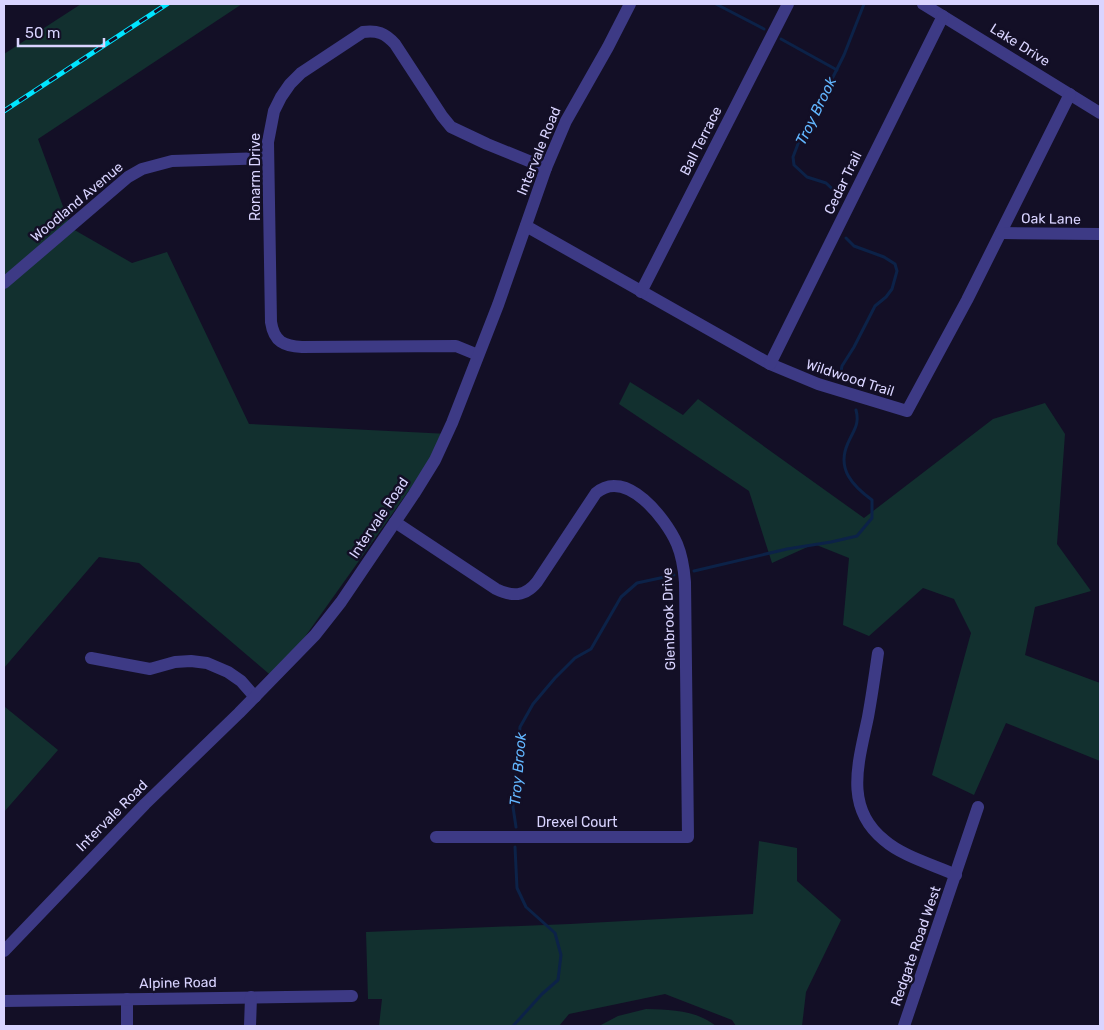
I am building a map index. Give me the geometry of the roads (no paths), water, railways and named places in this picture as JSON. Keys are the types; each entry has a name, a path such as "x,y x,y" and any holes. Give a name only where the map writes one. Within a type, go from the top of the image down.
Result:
{"street":[{"name":"Intervale Road","path":"4,951 145,804 315,635 341,602 395,522 435,460 452,424 546,168 566,121 630,4"},
{"name":"Ball Terrace","path":"641,292 788,4"},
{"name":"Lake Drive","path":"923,4 1100,113"},
{"name":"Cedar Trail","path":"770,364 943,16"},
{"name":"Ronarm Drive","path":"478,355 456,346 302,347 288,346 281,342 272,329 271,322 268,158 269,129 274,111 280,97 301,73 363,32 373,31 388,36 395,44 451,127 472,138 546,168"},
{"name":"Wildwood Trail","path":"526,226 770,364 818,384 907,411 967,300 1070,94"},
{"name":"Woodland Avenue","path":"4,283 128,177 142,169 172,160 268,158"},
{"name":"Oak Lane","path":"1001,233 1100,234"},
{"name":"Glenbrook Drive","path":"395,522 496,589 510,595 518,595 532,588 589,503 602,488 610,485 632,491 661,517 678,546 684,567 688,837"},
{"name":"Redgate Road West","path":"878,653 873,691 857,769 858,800 872,828 883,840 911,856 956,875"},
{"path":"91,658 150,669 175,662 191,661 206,663 228,672 241,681 254,697"},
{"name":"Redgate Road West","path":"904,1026 978,807"},
{"name":"Drexel Court","path":"436,837 688,837"},
{"name":"Alpine Road","path":"4,1001 352,996"},
{"path":"250,1026 251,997"},
{"path":"127,999 127,1026"}],"waterway":[{"path":"716,4 764,29"},
{"name":"Troy Brook","path":"841,197 826,183 807,177 794,165 793,157 801,136 844,55 864,4"},
{"path":"781,39 837,70"},
{"name":"Troy Brook","path":"840,377 842,366 875,306 892,289 897,271 895,264 884,257 854,246 846,238"},
{"name":"Troy Brook","path":"694,571 787,549 857,536 872,518 872,500 853,483 845,469 845,452 857,424 856,410"},
{"name":"Troy Brook","path":"516,827 513,807 520,727 533,704 575,658 591,649 621,597 637,583 674,575"},
{"name":"Troy Brook","path":"513,1026 542,994 558,980 561,955 555,933 526,907 517,888 515,847"}],"railway":[{"path":"4,111 167,4"}]}
